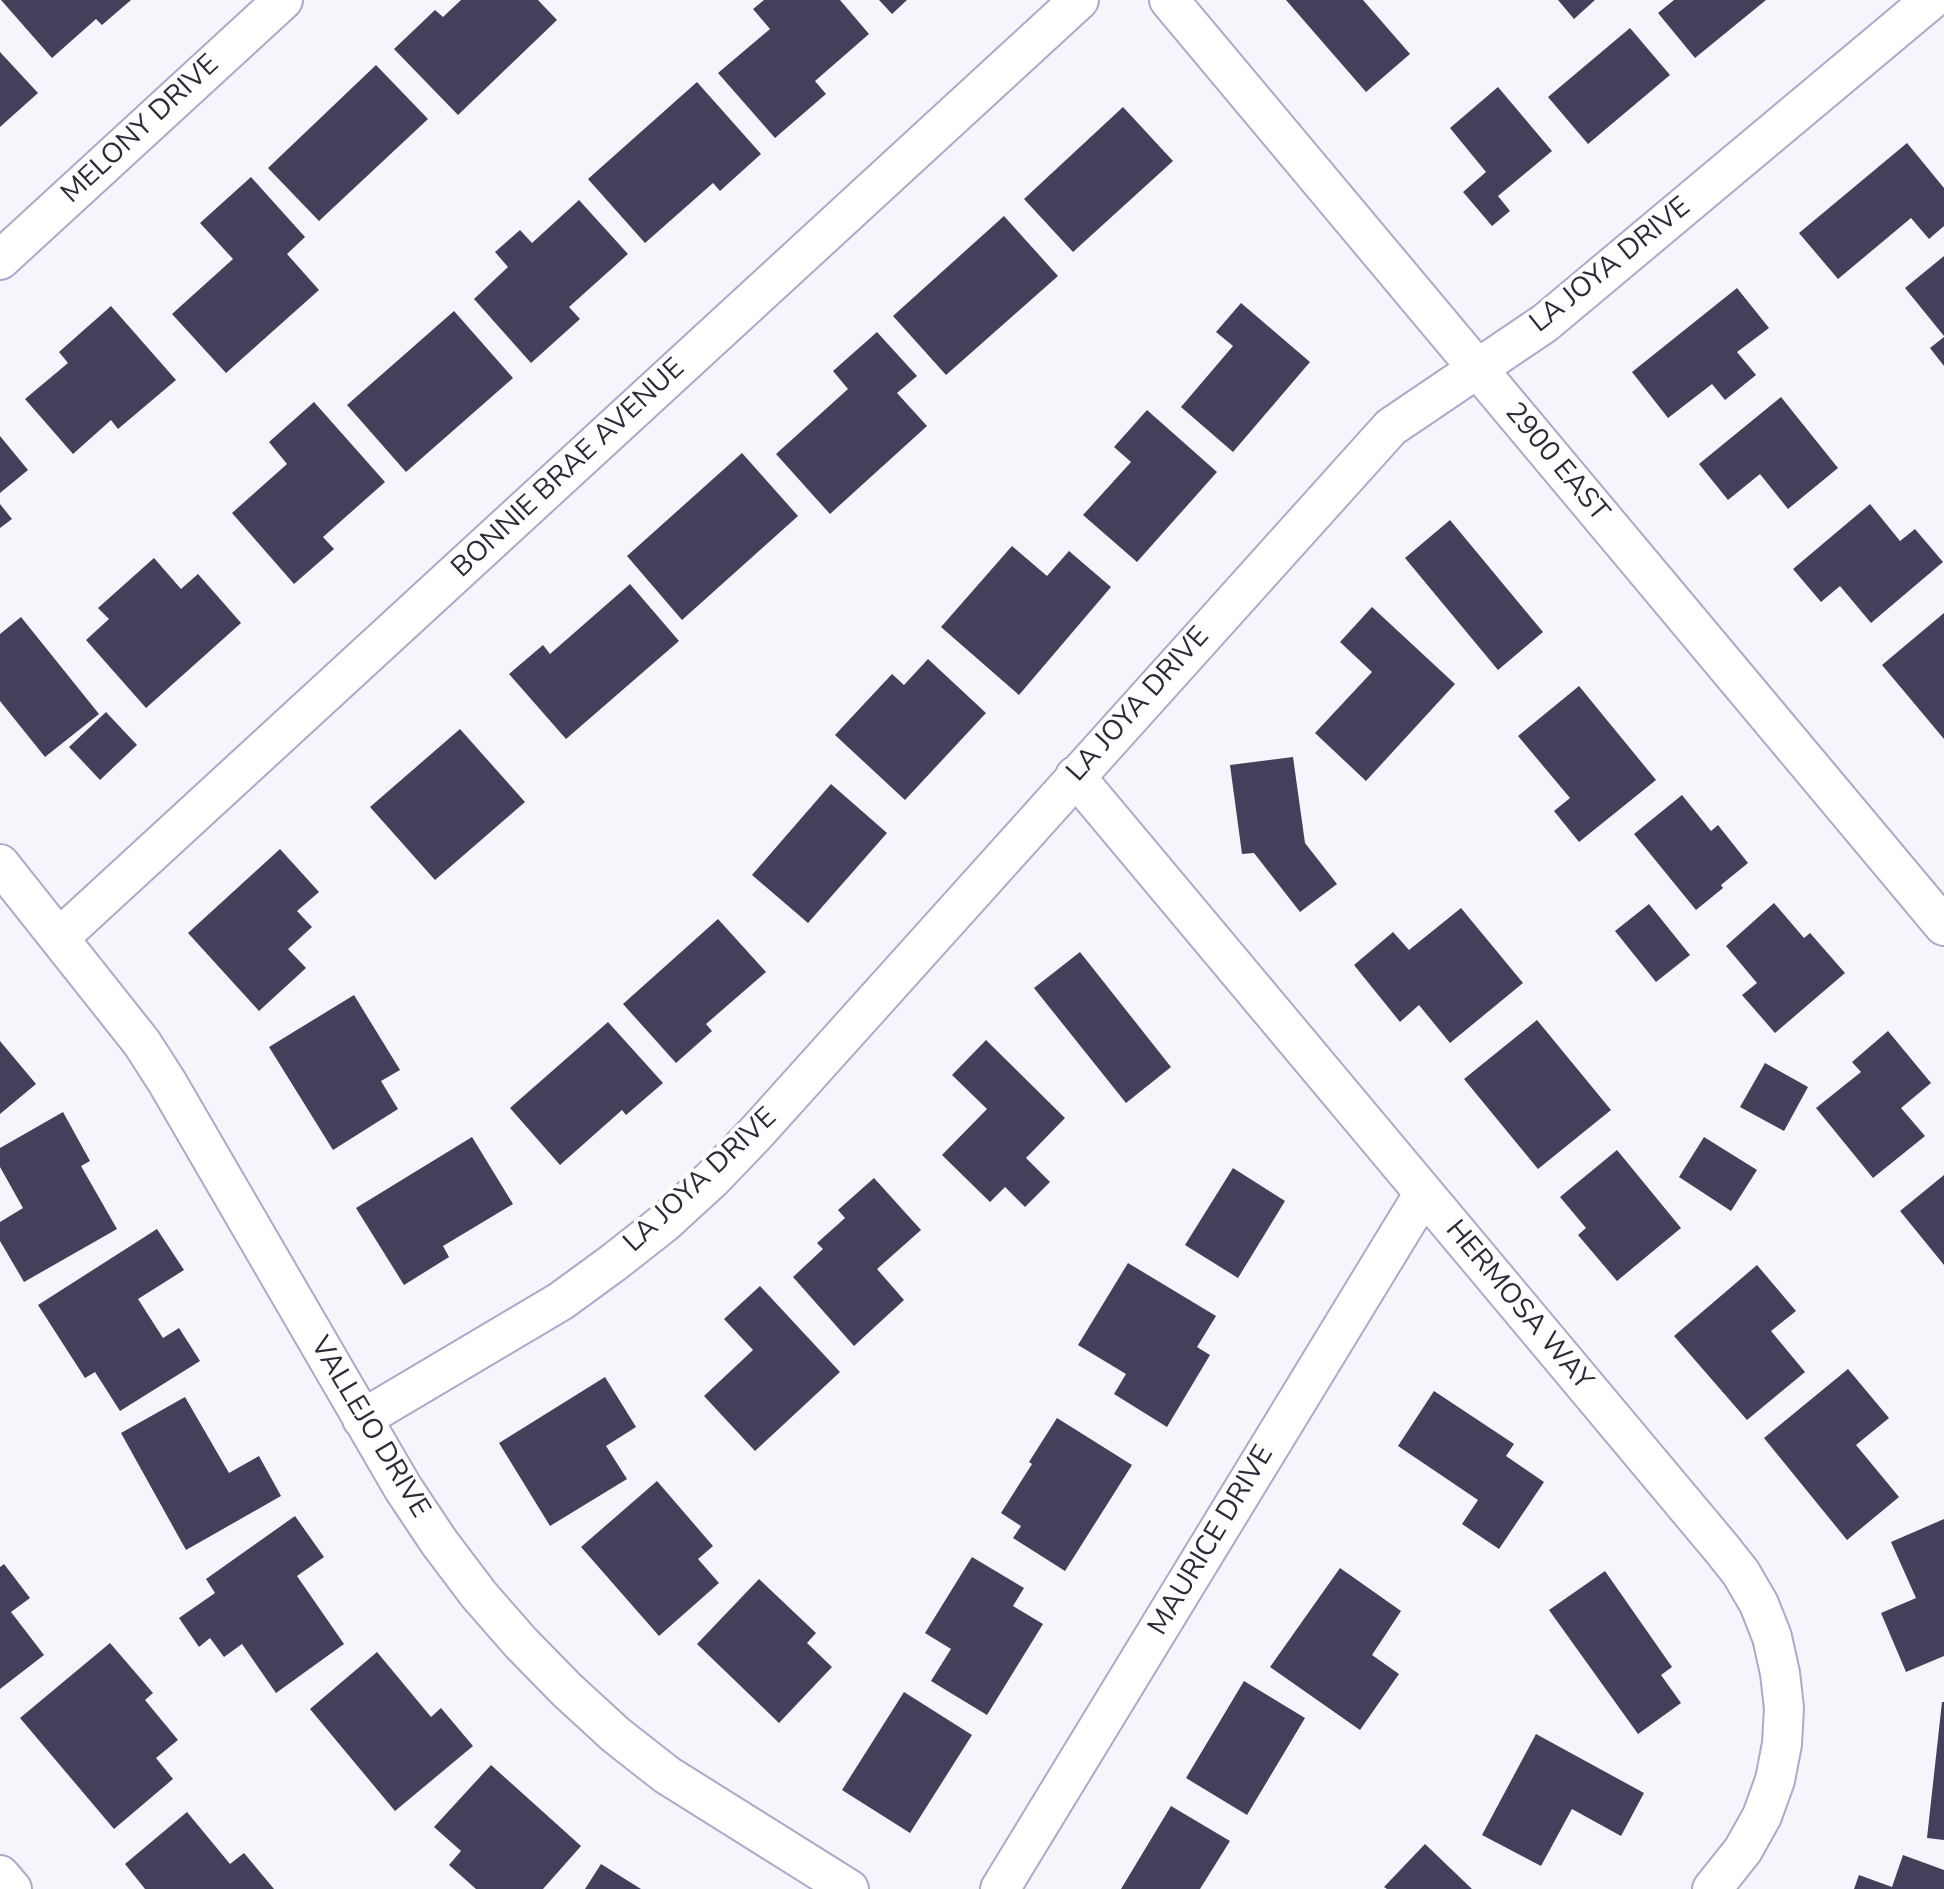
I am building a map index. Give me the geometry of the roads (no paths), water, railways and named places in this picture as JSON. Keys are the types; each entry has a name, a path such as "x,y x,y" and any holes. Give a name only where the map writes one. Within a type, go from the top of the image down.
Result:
{"street":[{"name":"MELONY DRIVE","path":"0,260 283,0"},
{"name":"BONNIE BRAE AVENUE","path":"59,938 1079,0"},
{"name":"2900 EAST","path":"1169,0 1944,926"},
{"name":"LA JOYA DRIVE","path":"362,1419 561,1301 664,1223 757,1132 1391,427 1545,323 1934,9"},
{"name":"HERMOSA WAY","path":"1075,776 1722,1549 1759,1604 1772,1637 1780,1673 1784,1708 1782,1744 1775,1780 1762,1816 1743,1850 1712,1889"},
{"name":"VALLEJO DRIVE","path":"0,864 142,1043 403,1488 479,1595 521,1643 616,1735 667,1775 849,1889"},
{"name":"MAURICE DRIVE","path":"1000,1889 1424,1193"},
{"path":"0,1875 12,1889"}]}
